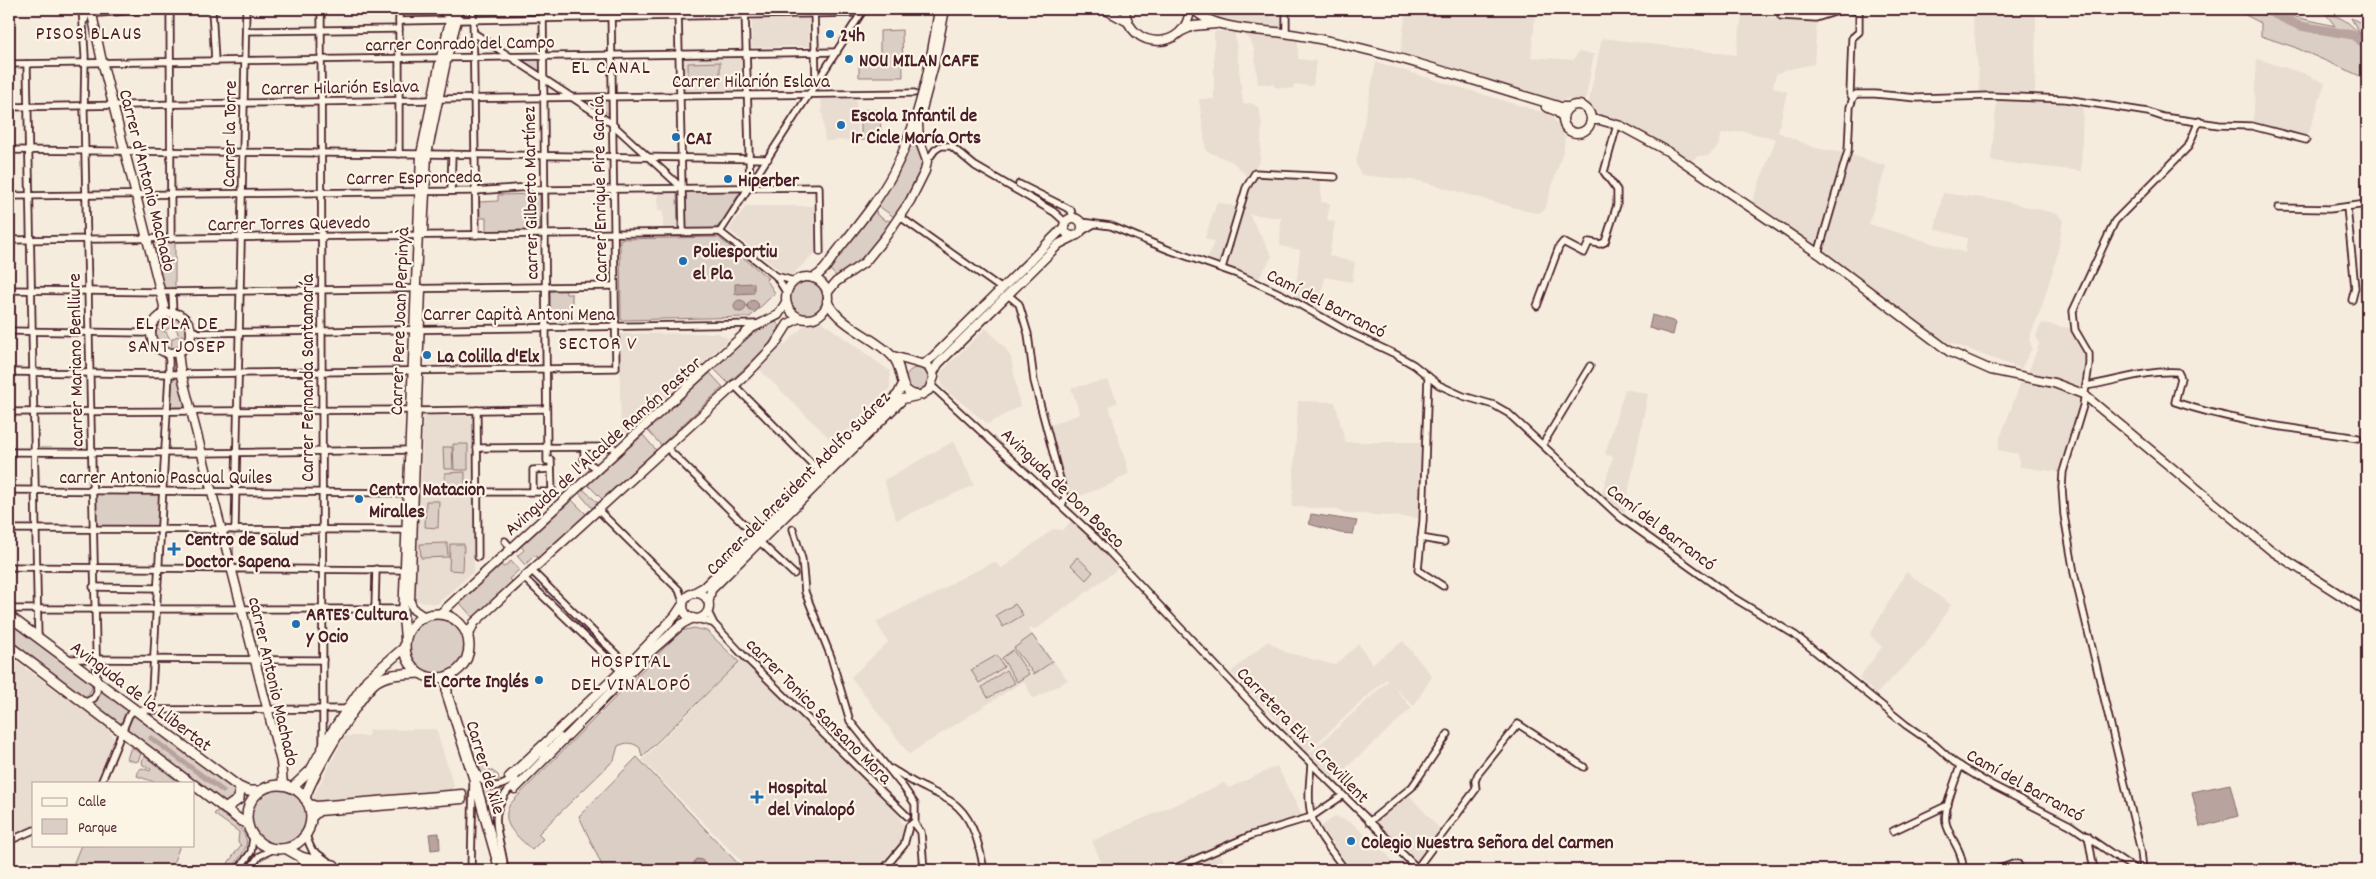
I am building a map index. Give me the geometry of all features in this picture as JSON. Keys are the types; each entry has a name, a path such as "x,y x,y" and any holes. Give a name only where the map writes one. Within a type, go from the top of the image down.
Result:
{"highway":[{"path":"306,801 292,788 282,785 274,785 260,791 250,802 247,823 253,837 265,846 274,849 287,848 299,842 306,834 311,818 306,801 308,785 317,774 344,725 374,683 384,677 419,674 436,678 452,674 465,661 468,652 468,637 465,630 455,619 441,613 423,616 411,625 405,638 404,648 409,662 419,674"},
{"name":"Avinguda de la Llibertat","path":"9,616 68,658 134,710 240,788 248,791 260,791"},
{"path":"9,646 189,782"},
{"path":"292,788 312,770 347,709 367,680 404,648"},
{"name":"Carrer de Xile","path":"452,674 447,688 453,714 473,774 500,870"},
{"path":"195,787 247,823"},
{"path":"225,809 239,799 240,788"},
{"path":"287,848 318,867 337,868"},
{"path":"301,857 308,870"}],"main road":[{"name":"Carrer Pere Joan Perpinyà","path":"423,616 414,610 410,602 409,530 422,192 424,154 453,19 453,9"},
{"name":"Carrer Pere Joan Perpinyà","path":"453,19 460,9"},
{"path":"813,278 829,266 837,251 869,212 900,159 922,91 939,9"},
{"path":"819,315 836,282 865,262 920,184 927,161 919,139 918,124 934,65 945,9"},
{"path":"1104,9 1128,22 1137,34 1153,41 1168,40 1193,26 1224,24"},
{"path":"1126,9 1128,22"},
{"path":"1182,31 1192,9 1203,17 1224,24 1286,34 1373,52 1561,107 1577,104 1585,107 1590,113 1592,120 1586,130 1577,134 1565,128 1563,117 1569,107"},
{"name":"Carrer d'Antonio Machado","path":"91,11 102,63 161,292 164,306 163,315"},
{"path":"1343,46 1549,108 1563,117"},
{"path":"1592,120 1600,120 1635,132 1669,152 1818,254 1950,352 1991,370 2054,383 2085,395 2272,551 2367,612"},
{"path":"840,318 819,315 806,319 799,318 791,313 785,304 786,292 794,281 800,278 813,278 822,283 840,318 893,356 898,362 902,386 916,396 926,393 932,386 933,373 938,364 1005,292 1065,224 1073,218 1081,222 1082,231 1078,235 1059,244 1005,292 924,364"},
{"path":"1065,224 1067,235 1073,237"},
{"name":"Avinguda de l'Alcalde Ramón Pastor","path":"441,613 750,329 778,315 785,304"},
{"path":"173,313 184,318 191,330 189,343 178,352 166,353 155,344 152,331 155,322 163,315 173,313"},
{"path":"468,637 474,623 774,346 788,324 799,318"},
{"name":"carrer Antonio Machado","path":"178,352 281,762 282,785"},
{"path":"893,356 924,364 933,373"},
{"path":"901,376 906,367 915,363"},
{"name":"Carrer del President Adolfo Suárez","path":"708,600 711,590 820,472 898,394 902,386"},
{"name":"Carrer del President Adolfo Suárez","path":"693,592 704,587 758,539 903,399 916,396"},
{"name":"Carrer Pere Joan Perpinyà","path":"405,638 405,570 409,530"},
{"path":"509,777 624,668 675,616 687,596 693,592 703,594 708,600 708,612 704,617 682,624 602,699 583,722 515,788"},
{"path":"683,603 685,613 695,619"},
{"path":"306,801 316,806 462,797 319,811 311,818"}],"street":[{"name":"carrer Mariano Benlliure","path":"82,9 84,27 86,240 97,691 94,698 84,703"},
{"path":"84,27 85,16 91,11 153,9"},
{"path":"170,9 171,238"},
{"path":"212,9 215,61"},
{"name":"Carrer la Torre","path":"235,530 246,9"},
{"name":"Carrer Fernanda Santamaría","path":"321,9 323,660 321,752"},
{"path":"399,9 399,154"},
{"path":"437,9 453,19"},
{"path":"472,9 474,33 476,235"},
{"name":"carrer Gilberto Martínez","path":"533,492 552,492 551,460 547,460 546,410 543,9"},
{"name":"Carrer Enrique Pire García","path":"546,369 616,368 611,123 611,9"},
{"path":"678,9 683,232"},
{"path":"1286,9 1286,34"},
{"path":"1781,16 1816,18 1844,9"},
{"path":"1818,254 1848,152 1852,98 1850,94 1852,38 1859,32 1859,12 1848,9"},
{"path":"814,11 816,82"},
{"path":"399,21 611,18 745,12 863,11"},
{"path":"786,292 776,276 720,232 863,11"},
{"path":"745,12 750,188"},
{"path":"246,31 399,29"},
{"path":"474,33 611,123 682,188"},
{"name":"carrer Conrado del Campo","path":"9,64 837,52"},
{"path":"27,64 38,638"},
{"name":"Carrer Hilarión Eslava","path":"9,107 612,96 914,93"},
{"path":"1852,98 1856,94 1869,94 1917,98 1989,96 2065,99 2199,122 2252,126 2306,140"},
{"path":"2143,870 2141,851 2074,573 2064,515 2062,488 2064,472 2085,395 2089,354 2075,330 2073,311 2078,296 2115,221 2188,147 2199,122"},
{"path":"1537,306 1559,247 1563,242 1584,252 1589,242 1600,244 1605,242 1617,205 1617,190 1604,172 1617,125"},
{"path":"927,161 935,150 946,145 951,146 971,163 1054,212 1065,224"},
{"path":"9,150 768,159"},
{"path":"451,191 452,154"},
{"path":"1222,268 1246,188 1255,173 1335,178"},
{"path":"1018,184 1071,210 1073,218"},
{"name":"Carrer Espronceda","path":"9,196 422,192 530,187 545,190 819,187 820,252"},
{"path":"2278,208 2367,204"},
{"path":"2347,206 2355,288 2352,300"},
{"path":"899,216 1020,304 1028,334 1034,381 1065,498 1062,505"},
{"name":"Camí del Barrancó","path":"1081,222 1111,226 1169,250 1222,268 1281,294 1348,332 1395,354 1452,391 1494,405 1508,413 1620,517 1729,595 1795,635 1960,766 1986,782 2048,812 2088,836 2136,870"},
{"path":"1082,231 1096,223"},
{"name":"Carrer Torres Quevedo","path":"9,240 720,232"},
{"path":"776,276 794,281"},
{"path":"9,290 172,292 419,287 614,286"},
{"path":"172,292 173,313"},
{"name":"Carrer Capità Antoni Mena","path":"191,330 200,333 758,324"},
{"path":"9,331 144,333 152,331"},
{"path":"151,710 170,360 166,353"},
{"path":"1543,444 1590,366"},
{"path":"9,372 182,374 546,369"},
{"path":"2086,386 2146,372 2178,372 2181,378 2175,402 2203,411 2268,425 2358,438"},
{"path":"1428,376 1418,570 1443,586"},
{"path":"733,384 820,472"},
{"name":"Avinguda de Don Bosco","path":"932,386 1062,505 1169,615"},
{"path":"477,410 478,557"},
{"path":"9,412 167,413 546,410"},
{"path":"584,447 584,460 598,469"},
{"path":"477,448 547,450 612,447"},
{"path":"666,447 794,574"},
{"path":"9,452 202,453 412,450"},
{"path":"477,492 533,492 533,470 551,470"},
{"name":"carrer Antonio Pascual Quiles","path":"9,490 410,493"},
{"path":"598,510 679,590 683,603"},
{"path":"9,529 409,530"},
{"path":"793,529 802,559 805,592 831,657 850,721 875,753 890,768 914,804 913,822 904,845 883,870"},
{"path":"1421,538 1444,542"},
{"path":"506,541 512,548"},
{"path":"9,567 405,570"},
{"path":"376,570 376,609"},
{"path":"531,570 624,668"},
{"path":"524,577 624,668"},
{"path":"94,587 158,588"},
{"path":"679,590 693,592"},
{"path":"9,610 37,608 404,609"},
{"name":"carrer Tonico Sansano Mora","path":"708,612 714,624 907,816"},
{"name":"Carretera Elx - Crevillent","path":"1169,615 1268,721 1418,869"},
{"name":"carrer Tonico Sansano Mora","path":"695,619 714,624"},
{"path":"68,658 323,660"},
{"path":"504,870 495,819 496,810 502,797 602,699"},
{"path":"453,714 469,748 478,775 488,784 500,786 516,777 592,700"},
{"path":"101,782 129,715 134,710 347,709"},
{"path":"1418,869 1476,789 1475,781 1478,774 1518,724 1584,767"},
{"path":"1369,822 1412,787 1448,734"},
{"path":"1311,764 1309,795 1312,817 1322,836 1346,870"},
{"path":"1960,766 1948,806 1946,821 1962,855 1963,870"},
{"path":"890,768 924,788 943,796 958,807 969,821 977,838 984,870"},
{"path":"471,870 473,774"},
{"path":"1171,870 1252,835 1312,817 1342,796"},
{"path":"1894,831 1948,806"},
{"path":"913,822 904,822 907,816 911,815 913,822 921,832 924,870"},
{"path":"9,841 32,831"},
{"path":"306,834 310,847 337,868"},
{"path":"2088,836 2094,870"},
{"path":"238,870 251,852 253,837"},
{"path":"249,870 259,856 274,849"},
{"path":"315,852 318,867"},
{"path":"1996,870 2018,864 2020,870"}],"shaded area":[{"path":"1204,9 1284,9 1284,29 1219,18"},
{"path":"1406,9 1536,9 1531,57 1574,60 1578,52 1594,54 1585,103 1568,99 1551,102 1400,57"},
{"path":"1972,9 2036,9 2035,93 1980,92"},
{"path":"1742,16 1817,20 1814,64 1785,70 1776,74 1773,87 1787,92 1778,132 1815,148 1845,153 1886,166 1869,224 1965,253 1967,238 1935,229 1943,193 2000,200 2058,214 2063,221 2057,256 2042,306 2029,339 2032,348 2021,369 1943,340 1752,202 1776,139 1743,131 1722,134 1718,146 1708,156 1698,156 1692,160 1623,123 1600,116 1588,105 1602,38 1736,55"},
{"path":"752,19 809,19 809,46 752,47"},
{"path":"1216,31 1235,33 1243,104 1251,103 1258,107 1262,124 1260,161 1248,177 1233,162 1206,151 1199,99 1214,99 1214,33"},
{"path":"1246,32 1298,40 1298,59 1316,61 1313,86 1294,84 1293,89 1274,87 1274,84 1258,84 1254,49 1251,41 1245,36"},
{"path":"742,56 743,91 682,93 682,57"},
{"path":"2257,59 2303,73 2325,83 2307,138 2253,124"},
{"path":"1376,62 1551,115 1565,135 1564,148 1545,209 1539,213 1530,212 1420,181 1361,175 1356,164"},
{"name":"Escola Infantil de 1r Cicle María Orts","path":"821,99 856,99 858,140 825,141"},
{"path":"1997,100 2083,106 2081,171 1991,161"},
{"path":"1256,175 1321,178 1321,202 1330,203 1327,220 1335,222 1329,256 1355,262 1352,282 1325,277 1318,311 1295,297 1300,250 1280,246 1281,218 1249,214 1272,256 1258,280 1208,258 1214,242 1205,238 1217,202 1237,207"},
{"path":"658,192 677,192 678,228 663,228 663,211 658,210"},
{"path":"746,206 814,206 815,253 792,275 781,272 729,230"},
{"path":"754,283 754,293 735,294 735,284"},
{"path":"740,300 746,306 740,312 734,306"},
{"path":"753,300 759,306 753,312 747,306"},
{"path":"1652,315 1676,322 1673,335 1649,328"},
{"path":"822,322 890,371 890,388 835,444 759,369 804,326"},
{"path":"2042,323 2070,328 2085,356 2080,400 2060,472 2020,467 2018,454 1998,450 2000,438 2021,382 2025,381 2039,344 2036,336"},
{"path":"986,328 1005,348 1011,358 1020,406 988,424 942,387 940,373"},
{"path":"718,333 729,339 621,439 619,334"},
{"path":"1108,380 1118,402 1109,406 1129,473 1111,484 1070,500 1061,475 1048,426 1080,414 1071,388"},
{"path":"1625,389 1648,394 1624,514 1601,495 1613,457 1605,454"},
{"path":"1298,401 1335,402 1345,442 1421,442 1420,518 1344,513 1337,509 1292,507"},
{"path":"423,416 473,416 473,490 421,489"},
{"path":"954,441 974,485 896,520 884,480"},
{"path":"419,495 473,496 474,571 437,604 415,601"},
{"path":"1311,514 1357,521 1353,534 1340,533 1309,524"},
{"path":"1071,521 1080,526 1096,542 1117,567 1115,571 1038,628 1028,629 1068,680 1033,699 1024,681 909,754 851,677 888,642 876,622 915,602 934,595 957,580 994,562 1002,568 1053,529 1063,530"},
{"path":"1906,572 1951,605 1924,647 1876,694 1859,678 1882,647 1870,635"},
{"path":"1268,641 1285,652 1335,665 1359,644 1372,664 1403,641 1432,676 1414,706 1392,685 1412,708 1334,779 1309,754 1388,681 1386,679 1307,752 1231,672"},
{"path":"9,656 108,728 114,739 96,782 32,782 32,827 9,836"},
{"path":"742,659 896,811 905,828 904,838 898,850 880,870 750,870 642,760"},
{"path":"436,729 454,786 451,791 315,802 312,799 345,736 368,736 369,730"},
{"path":"1277,766 1302,816 1254,830 1218,848 1228,870 1109,870 1102,864 1092,841 1224,783 1229,788"},
{"path":"2230,784 2238,816 2200,827 2192,792"},
{"path":"1408,794 1440,829 1418,862 1375,822"},
{"name":"Colegio Nuestra Señora del Carmen","path":"1335,816 1352,823 1387,854 1399,870 1352,870 1321,827"},
{"path":"439,833 440,849 431,850 429,834"},
{"path":"696,859 703,860 704,870 690,870"}],"green space":[{"path":"2234,9 2282,9 2291,16 2335,26 2326,14 2337,16 2353,27 2361,36 2351,18 2367,26 2367,79 2294,47 2261,36 2261,23"},
{"path":"902,30 903,77 859,77 859,56 880,55 880,31"},
{"path":"541,58 541,72 520,59"},
{"path":"720,62 720,78 688,78 688,63"},
{"path":"609,100 609,114 590,104 590,101"},
{"path":"861,110 880,110 881,140 861,140"},
{"path":"912,135 922,160 921,168 916,183 894,217 877,205"},
{"path":"738,190 740,192 722,223 714,229 678,229 677,192"},
{"path":"540,194 540,230 486,231 486,218 479,218 479,202 498,201 498,195"},
{"path":"874,210 877,212 876,214 891,222 872,248 856,264 836,276 830,270 840,252"},
{"name":"Poliesportiu el Pla","path":"718,237 768,278 766,279 775,293 750,317 621,320 620,239"},
{"path":"152,241 175,242 175,289 164,288"},
{"path":"806,281 818,286 823,298 818,310 806,315 794,310 789,298 794,286"},
{"path":"565,290 566,294 572,294 572,320 550,320 550,291"},
{"path":"172,317 171,327 166,330 158,325 165,319"},
{"path":"176,318 185,325 187,337 178,334 177,330 173,327"},
{"path":"776,322 780,326 766,349 728,383 714,369 753,332"},
{"path":"157,329 166,332 170,339 167,348 157,340"},
{"path":"177,336 185,340 178,348 171,349 172,339"},
{"path":"913,368 921,368 928,375 928,383 921,390 913,390 906,383 906,375"},
{"path":"710,373 723,387 661,445 647,430"},
{"path":"171,377 179,377 186,410 171,411"},
{"path":"643,435 656,450 602,499 588,485"},
{"path":"453,444 468,444 468,470 454,470"},
{"path":"443,447 452,447 453,469 444,469"},
{"path":"465,472 465,486 445,486 445,473"},
{"path":"583,489 598,503 592,508 579,493"},
{"path":"91,491 163,491 161,530 92,529"},
{"path":"572,500 586,514 538,558 535,555 525,565 517,556 524,550 521,546"},
{"path":"426,501 439,501 438,528 425,527"},
{"path":"223,531 234,531 233,566"},
{"path":"447,543 448,557 421,558 420,544"},
{"path":"450,544 464,544 463,571 449,570"},
{"path":"1077,557 1093,572 1086,580 1071,565"},
{"path":"511,561 519,570 509,579 512,582 473,618 460,603 501,565 504,567"},
{"path":"1015,604 1023,615 1003,627 996,615"},
{"path":"436,618 447,620 456,626 462,635 464,646 462,657 456,666 447,672 436,674 425,672 416,666 410,657 408,646 410,635 416,626 425,620"},
{"path":"9,621 91,682 92,688 88,695 80,697 9,644"},
{"path":"694,628 707,631 739,662 642,757 640,748 635,745 627,743 618,746 614,760 538,834 543,839 532,850 516,835 508,824 507,811 510,804 681,631"},
{"path":"1032,635 1052,662 1034,674 1014,648"},
{"path":"1013,650 1029,674 1017,682 1002,658"},
{"path":"997,655 1004,667 979,683 971,670"},
{"path":"1006,670 1015,683 988,698 982,687"},
{"path":"100,688 128,710 122,725 119,726 92,705 96,701"},
{"path":"137,715 237,790 239,794 226,804 127,732 133,716"},
{"path":"131,747 141,754 138,761 135,762 127,759"},
{"path":"475,755 483,765 498,775 499,780 494,782 489,780 479,772"},
{"path":"144,756 179,782 154,782 137,776 142,768 150,771 151,769 143,765"},
{"path":"637,757 744,870 604,870 579,816"},
{"path":"274,790 284,790 299,798 305,807 307,818 305,829 299,838 284,846 274,846 263,841 256,834 251,823 251,813 256,802 263,795"},
{"path":"217,811 237,825 245,835 246,846 233,867 228,863 241,845 238,842 239,832 214,814"},
{"path":"81,846 180,846 171,870 71,870"}],"waterway":[{"path":"2251,9 2270,12 2300,26 2353,35 2367,46"},
{"path":"151,738 223,791"}],"tunnel":[{"path":"462,794 487,791 501,783"},
{"path":"462,799 491,797 509,792"}],"place":[{"name":"24h","path":"830,34"},
{"name":"NOU MILAN CAFE","path":"849,59"},
{"name":"Escola Infantil de 1r Cicle María Orts","path":"841,125"},
{"name":"CAI","path":"676,137"},
{"name":"Hiperber","path":"728,179"},
{"name":"Poliesportiu el Pla","path":"683,261"},
{"name":"La Colilla d'Elx","path":"427,355"},
{"name":"Centro Natacion Miralles","path":"359,499"},
{"name":"Centro de Salud Doctor Sapena","path":"174,549"},
{"name":"ARTES Cultura y Ocio","path":"296,624"},
{"name":"El Corte Inglés","path":"539,680"},
{"name":"Hospital del Vinalopó","path":"757,797"},
{"name":"Colegio Nuestra Señora del Carmen","path":"1351,841"}],"district":[{"name":"PISOS BLAUS","path":"89,32"},
{"name":"EL CANAL","path":"611,66"},
{"name":"EL PLA DE SANT JOSEP","path":"177,334"},
{"name":"SECTOR V","path":"598,342"},
{"name":"HOSPITAL DEL VINALOPÓ","path":"631,672"}]}
